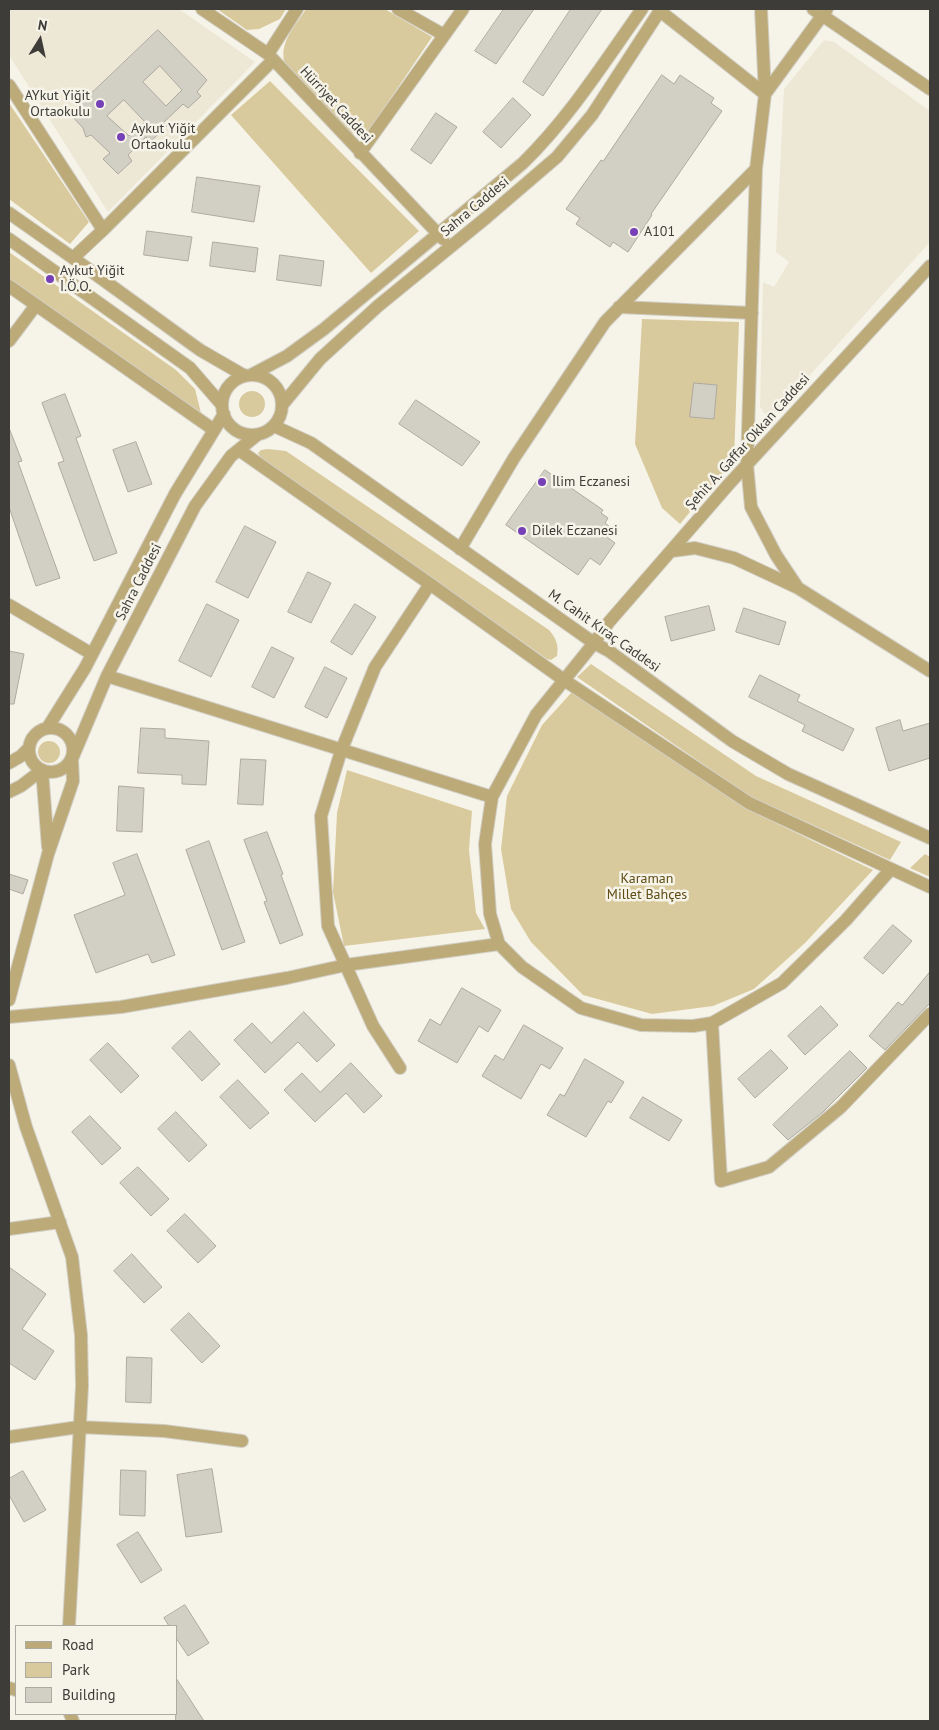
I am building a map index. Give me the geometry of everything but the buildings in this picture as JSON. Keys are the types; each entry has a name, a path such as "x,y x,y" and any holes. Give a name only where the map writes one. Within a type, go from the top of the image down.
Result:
{"street":[{"path":"74,258 270,57 297,9"},
{"path":"398,9 444,35"},
{"path":"360,153 463,9"},
{"name":"Sahra Caddesi","path":"248,376 287,356 324,329 523,163 539,148 567,114 642,9"},
{"path":"761,9 765,94 756,169 747,464 751,507 776,555 798,588"},
{"name":"Hürriyet Caddesi","path":"204,10 270,57 450,247"},
{"path":"660,10 765,94"},
{"name":"Sahra Caddesi","path":"283,404 320,359 378,306 557,157 592,115 660,10"},
{"path":"765,94 821,11 930,89"},
{"path":"9,85 103,230"},
{"path":"460,548 514,458 605,322 756,169"},
{"path":"9,213 200,350 248,376"},
{"path":"9,239 190,368 223,410 227,422 241,433 258,435 274,426 282,412 283,404 281,395 269,380 261,376 248,376 234,381 228,388 224,396 223,410"},
{"name":"Şehit A. Gaffar Okkan Caddesi","path":"499,944 490,914 485,844 492,797 536,715 609,622 747,464 930,266"},
{"path":"9,286 214,430"},
{"path":"9,341 36,304"},
{"path":"619,307 752,313"},
{"name":"Sahra Caddesi","path":"9,763 28,749 34,735 40,730 48,728 92,654 175,494 214,430 223,410"},
{"name":"M. Cahit Kıraç Caddesi","path":"274,426 311,443 594,643 609,651 732,741 788,774 930,838"},
{"name":"Sahra Caddesi","path":"72,760 107,676 195,506 231,456 258,435"},
{"path":"239,450 564,680 748,803 930,887"},
{"path":"672,551 695,548 734,558 798,588 930,671"},
{"path":"400,1068 373,1026 328,926 321,816 341,751 374,668 430,584"},
{"path":"9,605 92,654"},
{"path":"107,676 492,797"},
{"path":"9,1000 48,854 73,781 73,746 67,734 61,730 48,728"},
{"path":"28,749 32,762 42,770 56,772 62,770 72,760"},
{"path":"9,792 21,786 42,770"},
{"path":"42,770 48,854"},
{"path":"9,1017 121,1007 287,978 346,965 499,944 522,967 581,1008 641,1025 693,1026 712,1022 782,983 846,920 891,869"},
{"path":"712,1022 721,1181 769,1167 841,1107 930,1014"},
{"path":"9,1065 26,1127 72,1257 81,1335 82,1386 69,1625"},
{"path":"9,1229 60,1222"},
{"path":"9,1437 79,1428 164,1431 242,1441"}],"shaded area":[{"name":"Aykut Yiğit Ortaokulu","path":"9,9 179,9 255,62 108,212 9,55"},
{"path":"824,40 834,42 930,111 930,242 773,416 767,417 760,407 763,282 774,287 789,262 776,252 784,89"}],"green space":[{"path":"217,9 286,9 280,19 259,29 247,30"},
{"path":"306,9 385,9 432,37 368,132 362,135 352,133 285,64 283,56 286,42"},
{"path":"270,81 419,231 371,273 231,115"},
{"path":"9,103 89,222 70,244 9,199"},
{"path":"9,252 176,370 195,389 202,417 9,281"},
{"path":"642,319 739,322 734,459 680,524 662,508 635,444"},
{"path":"252,391 261,395 265,404 261,413 252,417 243,413 239,404 243,395"},
{"path":"261,450 286,451 549,630 558,648 557,656 551,660 547,659 261,458 258,453"},
{"path":"591,664 756,776 901,842 890,860 749,796 577,677"},
{"name":"Karaman Millet Bahçes","path":"572,692 749,810 873,870 805,943 754,989 713,1006 652,1014 583,995 531,942 511,909 501,849 507,796 542,725"},
{"path":"49,741 59,748 60,752 53,762 49,763 39,756 38,752 45,742"},
{"path":"347,770 472,811 469,850 476,913 485,929 344,946 333,892 337,813"},
{"path":"925,854 930,857 930,877 910,868"}],"place":[{"name":"AYkut Yiğit Ortaokulu","path":"100,104"},
{"name":"Aykut Yiğit Ortaokulu","path":"121,137"},
{"name":"A101","path":"634,232"},
{"name":"Aykut Yiğit İ.Ö.O.","path":"50,279"},
{"name":"İlim Eczanesi","path":"542,482"},
{"name":"Dilek Eczanesi","path":"522,531"}]}
